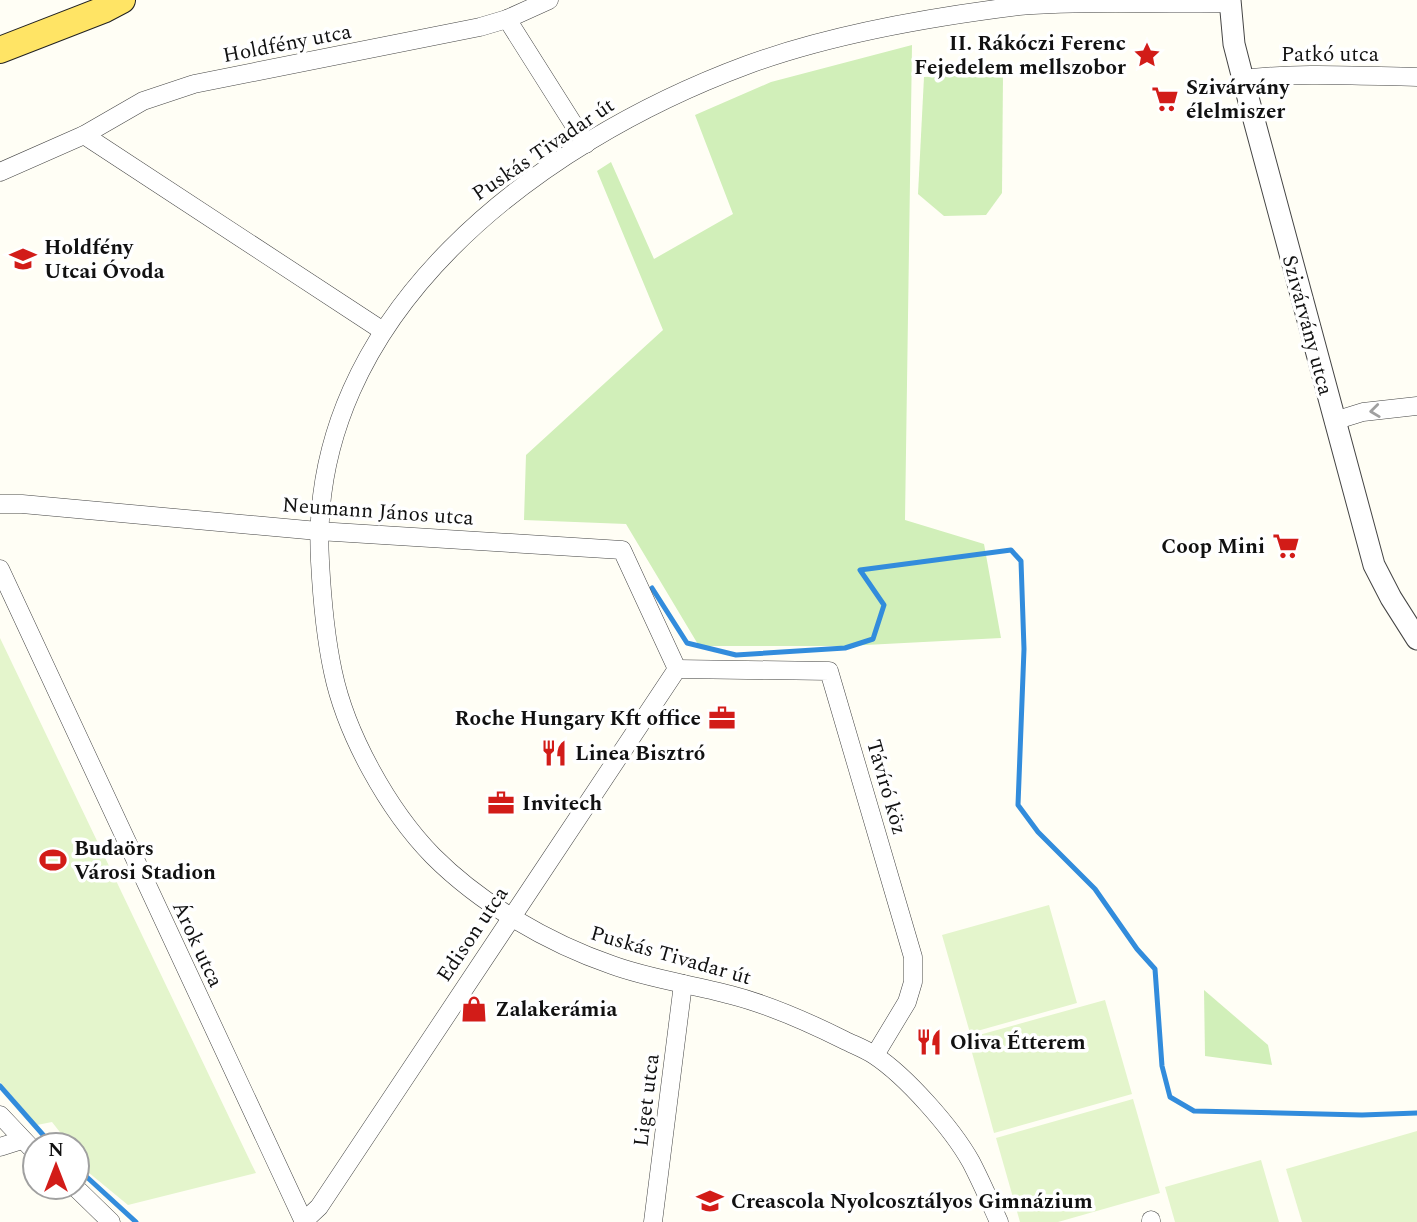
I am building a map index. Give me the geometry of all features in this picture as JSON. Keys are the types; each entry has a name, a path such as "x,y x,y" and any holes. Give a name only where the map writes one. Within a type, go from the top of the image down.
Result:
{"main road":[{"path":"0,50 122,0"}],"street":[{"name":"Holdfény utca","path":"0,172 84,135 143,100 194,84 440,36 507,19 549,0"},
{"name":"Szivárvány utca","path":"1230,2 1234,44 1242,79 1374,565 1417,639"},
{"name":"Puskás Tivadar út","path":"999,1222 969,1158 926,1101 875,1055 803,1019 733,995 615,967 547,939 451,873 427,850 381,786 363,753 347,718 334,678 322,599 318,531 322,490 340,421 355,384 383,331 442,255 475,223 518,188 657,103 751,63 839,37 1025,5 1230,2"},
{"path":"507,19 586,144"},
{"name":"Patkó utca","path":"1242,79 1318,76 1417,77"},
{"path":"84,135 383,331"},
{"path":"1335,421 1363,412 1417,406"},
{"name":"Neumann János utca","path":"0,504 318,531 622,550 677,669"},
{"name":"Árok utca","path":"0,569 304,1222"},
{"name":"Edison utca","path":"304,1222 319,1207 677,669"},
{"name":"Távíró köz","path":"677,669 829,671 913,957 913,982 907,1002 875,1055"},
{"name":"Liget utca","path":"653,1222 683,984"},
{"path":"0,1115 21,1137"},
{"path":"0,1147 21,1146"},
{"path":"89,1201 111,1222"}],"green space":[{"path":"912,45 905,520 984,544 1001,638 846,646 699,646 626,524 524,520 526,455 663,330 597,171 611,162 654,259 733,214 695,115 771,82"},
{"path":"1003,74 1002,193 986,215 944,216 918,194 924,77"},
{"name":"Budaörs Városi Stadion","path":"0,638 256,1173 128,1205 91,1175 91,1131 59,1131 52,1122 37,1125 0,1082"},
{"path":"1049,905 1077,1003 970,1033 942,935"},
{"path":"1204,990 1268,1045 1272,1065 1205,1056"},
{"path":"1105,1000 1132,1094 994,1133 968,1038"},
{"path":"1133,1099 1160,1193 1058,1222 1020,1222 996,1138"},
{"path":"1417,1131 1417,1222 1302,1222 1286,1169"},
{"path":"1261,1160 1279,1222 1175,1222 1165,1187"}],"waterway":[{"path":"652,588 687,643 736,655 845,648 873,639 884,605 860,570 1011,550 1021,561 1024,649 1018,805 1038,832 1095,889 1137,949 1155,969 1162,1066 1170,1097 1194,1111 1362,1115 1417,1113"},
{"path":"0,1086 40,1131"},
{"path":"91,1181 136,1222"}],"place":[{"name":"II. Rákóczi Ferenc Fejedelem mellszobor","path":"1147,55"},
{"name":"Szivárvány élelmiszer","path":"1165,99"},
{"name":"Holdfény Utcai Óvoda","path":"23,259"},
{"name":"Coop Mini","path":"1286,546"},
{"name":"Roche Hungary Kft office","path":"722,718"},
{"name":"Linea Bisztró","path":"554,753"},
{"name":"Invitech","path":"501,803"},
{"name":"Budaörs Városi Stadion","path":"53,860"},
{"name":"Zalakerámia","path":"474,1009"},
{"name":"Oliva Étterem","path":"929,1042"},
{"name":"Creascola Nyolcosztályos Gimnázium","path":"710,1201"}]}
